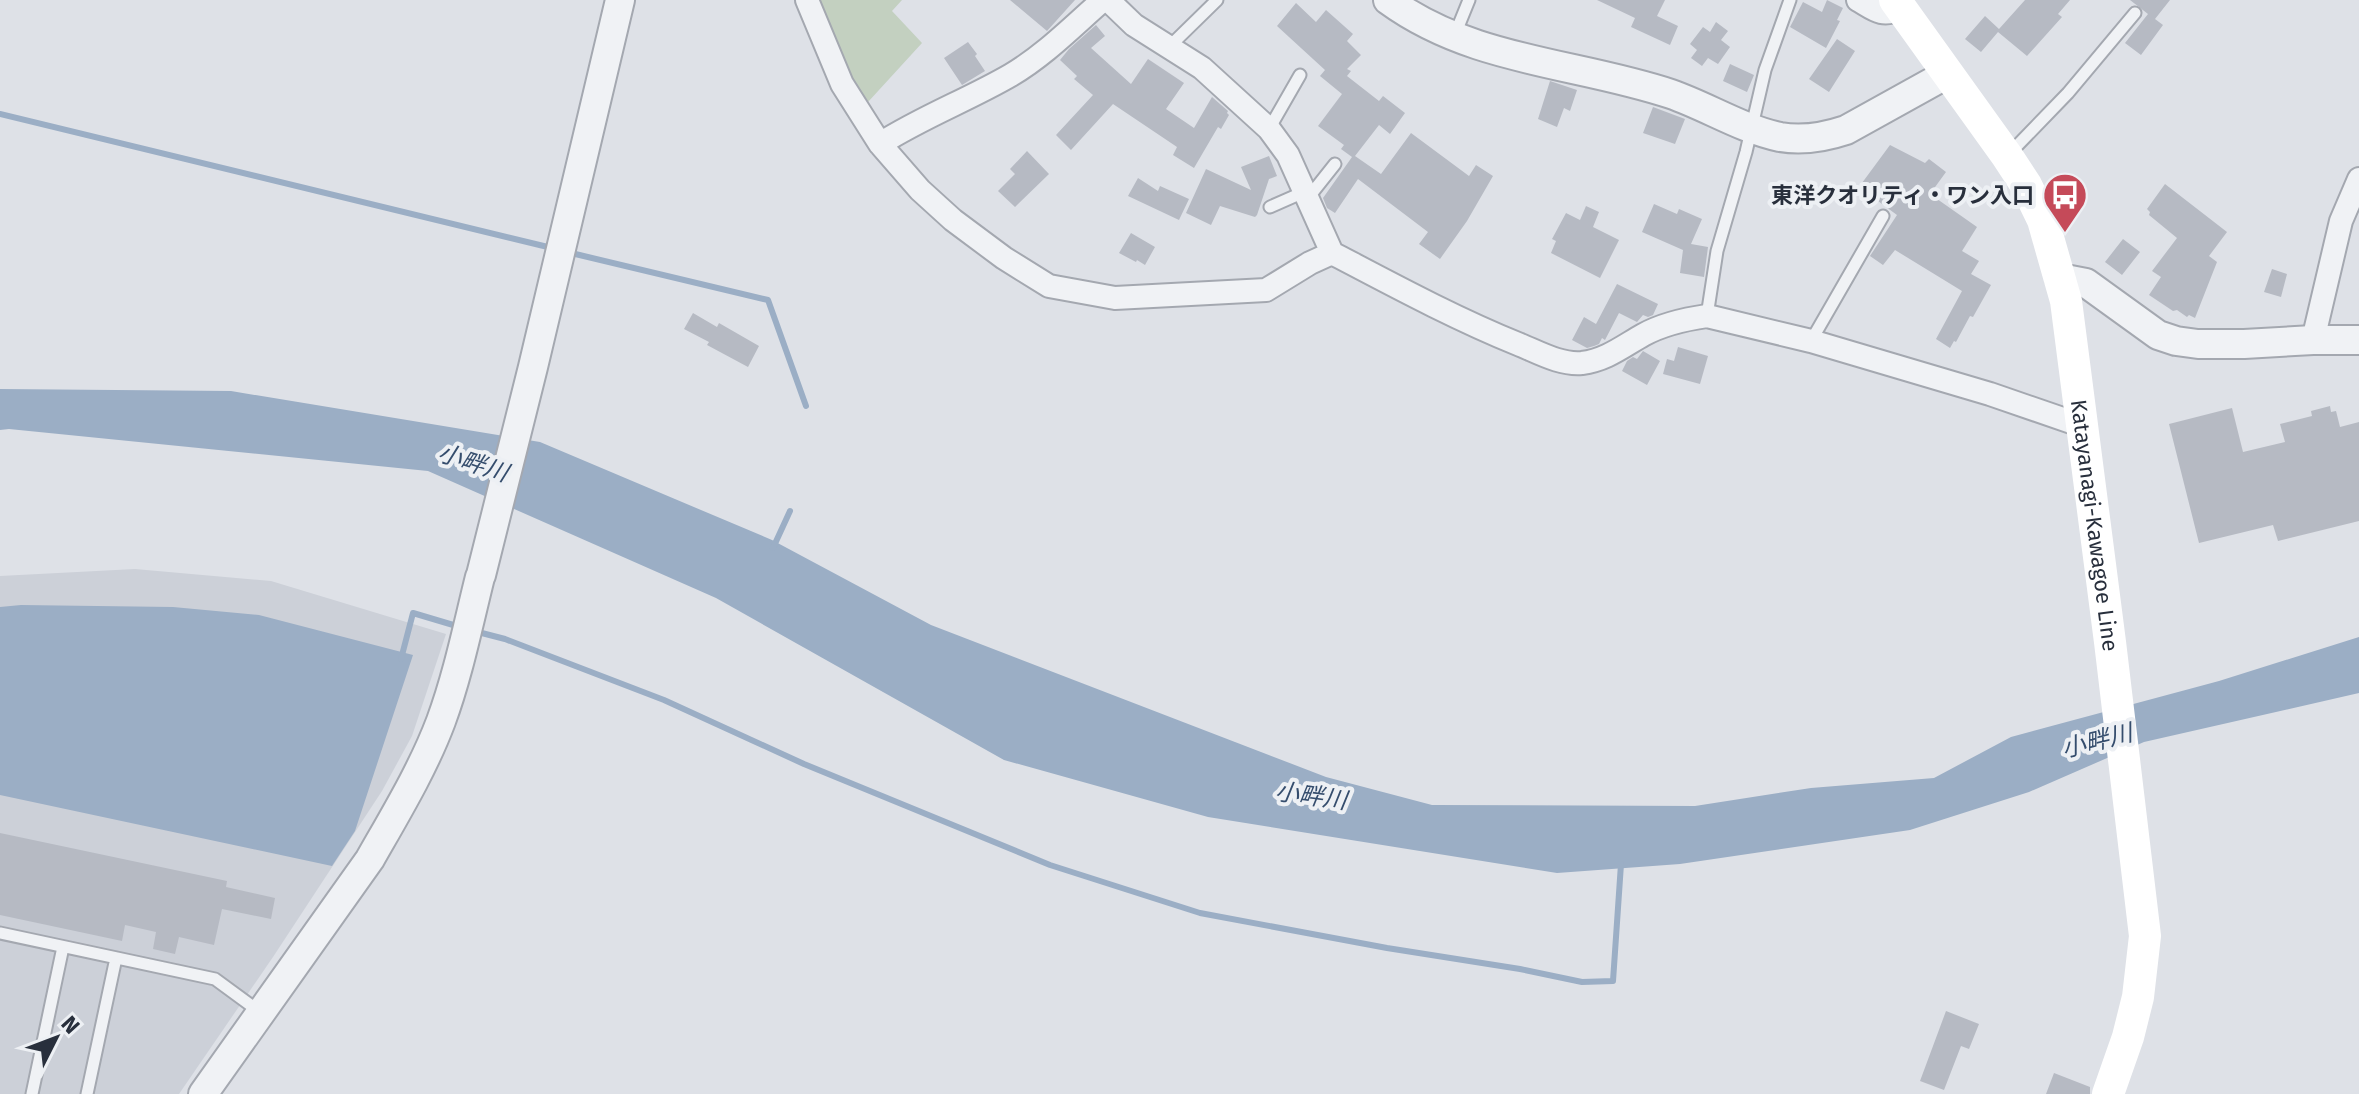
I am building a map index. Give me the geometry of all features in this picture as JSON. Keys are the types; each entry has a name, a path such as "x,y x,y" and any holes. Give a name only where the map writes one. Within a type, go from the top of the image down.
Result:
{"main road":[{"name":"Katayanagi-Kawagoe Line","path":"1902,5 2026,185 2043,220 2066,301 2145,936 2143,965 2128,1037 2108,1094"}],"street":[{"path":"203,1094 370,859 428,751 454,681 481,576 620,0"},
{"path":"807,0 842,84 880,144 920,190 953,220 1004,258 1049,286 1115,298 1266,290 1332,253"},
{"path":"880,144 908,125 1011,75 1039,56 1105,0 1134,25 1202,68 1269,129 1288,155 1332,253 1479,328 1560,361 1579,363 1602,358 1652,331 1690,318 1707,316 1726,319 1990,394 2083,426"},
{"path":"1388,0 1453,38 1671,94 1781,137 1830,136 1846,130 1947,74"},
{"path":"1858,0 1880,12 1890,13 1902,5"},
{"path":"2313,340 2341,221 2359,179"},
{"path":"2060,278 2086,283 2158,335 2176,341 2244,344 2359,340"}],"lane":[{"path":"1170,46 1217,0"},
{"path":"1453,38 1469,0"},
{"path":"1707,316 1717,251 1765,70 1790,0"},
{"path":"2007,156 2068,93 2135,13"},
{"path":"1269,129 1300,75"},
{"path":"1270,207 1305,196 1335,164"},
{"path":"1811,341 1883,216"},
{"path":"0,933 215,979 261,1013"},
{"path":"32,1094 63,947"},
{"path":"87,1094 116,958"}],"shaded area":[{"path":"135,569 271,581 446,634 412,736 382,791 179,1094 0,1094 0,576"}],"green space":[{"path":"819,0 902,0 892,11 922,43 868,102 863,103 850,81"}],"water":[{"name":"小畔川","path":"0,389 231,391 540,442 772,540 931,625 1326,777 1432,805 1695,806 1811,788 1934,778 2011,737 2219,681 2359,637 2359,693 2144,742 2029,792 1910,830 1680,864 1557,873 1208,817 1004,760 716,598 428,471 0,430"},
{"path":"0,607 173,607 259,615 413,655 355,831 332,866 0,795"}],"building":[{"path":"1010,0 1075,0 1047,31"},
{"path":"1597,0 1665,0 1657,16 1678,26 1670,45 1631,27 1635,18"},
{"path":"1827,0 1843,8 1826,48 1790,27 1803,2 1822,12"},
{"path":"2025,0 2070,0 2058,14 2062,17 2027,56 1998,32 1981,52 1965,39 1985,16 1999,29"},
{"path":"2130,0 2170,0 2155,19 2163,25 2141,55 2125,43 2148,14"},
{"path":"1296,3 1316,22 1326,10 1353,34 1347,41 1361,55 1347,69 1351,71 1347,76 1379,101 1383,96 1405,113 1390,134 1379,125 1355,156 1381,174 1411,133 1469,176 1476,165 1493,176 1440,259 1419,244 1428,232 1358,179 1335,213 1327,208 1323,198 1352,157 1341,149 1344,145 1318,126 1342,94 1320,76 1325,70 1277,26"},
{"path":"1716,22 1728,31 1721,40 1730,47 1718,64 1708,58 1702,66 1691,58 1697,50 1690,44 1703,27 1710,32"},
{"path":"1096,25 1105,36 1091,48 1131,84 1148,59 1184,83 1166,109 1194,128 1212,97 1228,111 1221,129 1218,127 1194,168 1173,155 1177,147 1113,104 1071,150 1056,135 1093,95 1074,79 1077,76 1060,60"},
{"path":"1837,39 1855,51 1829,92 1809,79"},
{"path":"968,42 985,71 962,85 944,58"},
{"path":"1730,64 1754,75 1747,92 1723,81"},
{"path":"1550,81 1577,90 1570,111 1564,108 1557,127 1538,119"},
{"path":"1653,107 1685,119 1675,144 1643,133"},
{"path":"1890,145 1925,163 1929,159 1946,172 1930,194 1977,227 1962,251 1979,261 1971,274 1991,285 1950,348 1936,339 1962,291 1895,250 1883,265 1870,256 1897,215 1859,187"},
{"path":"1027,151 1049,174 1015,207 998,191 1015,174 1010,169"},
{"path":"1269,156 1277,176 1269,179 1255,217 1220,206 1211,225 1186,213 1206,169 1251,190 1241,167"},
{"path":"1138,178 1158,191 1160,186 1189,199 1179,220 1128,196"},
{"path":"2165,184 2227,232 2209,256 2217,262 2195,318 2173,311 2149,295 2161,277 2152,271 2177,238 2149,215 2147,209"},
{"path":"1654,204 1677,214 1679,209 1702,219 1691,244 1708,247 1704,277 1680,273 1683,250 1642,232"},
{"path":"1586,206 1599,212 1593,227 1619,240 1600,278 1551,253 1556,241 1552,239 1566,213 1580,220"},
{"path":"1131,233 1155,247 1145,265 1119,253"},
{"path":"2123,239 2140,252 2122,275 2105,262"},
{"path":"2272,269 2287,274 2281,297 2264,292"},
{"path":"1617,284 1658,304 1653,315 1643,315 1637,322 1619,313 1605,340 1602,338 1594,346 1587,348 1572,340 1584,317 1596,324"},
{"path":"693,313 717,327 719,323 759,346 748,367 684,329"},
{"path":"1678,347 1708,356 1700,384 1663,374 1667,359 1674,361"},
{"path":"1643,351 1660,361 1647,385 1622,371 1627,361 1633,357 1637,359"},
{"path":"2330,406 2331,412 2336,411 2340,427 2359,422 2359,521 2278,541 2273,525 2199,543 2169,424 2232,408 2243,452 2285,442 2280,424 2312,416 2311,411"},
{"path":"0,833 227,881 226,887 275,898 271,919 222,909 214,945 179,937 175,954 153,949 156,932 125,925 122,941 0,915"},
{"path":"1946,1011 1979,1024 1969,1049 1961,1046 1944,1090 1920,1081"},
{"path":"2054,1073 2090,1087 2090,1094 2046,1094"}],"waterway":[{"path":"0,114 552,248"},
{"path":"567,252 768,300 806,406"},
{"path":"773,548 790,511"},
{"path":"401,659 413,613 460,627"},
{"path":"474,631 505,639 664,700 804,764 1050,865 1200,913 1582,982 1613,981 1621,864"}],"place":[{"name":"東洋クオリティ・ワン入口","path":"2065,234"}]}
